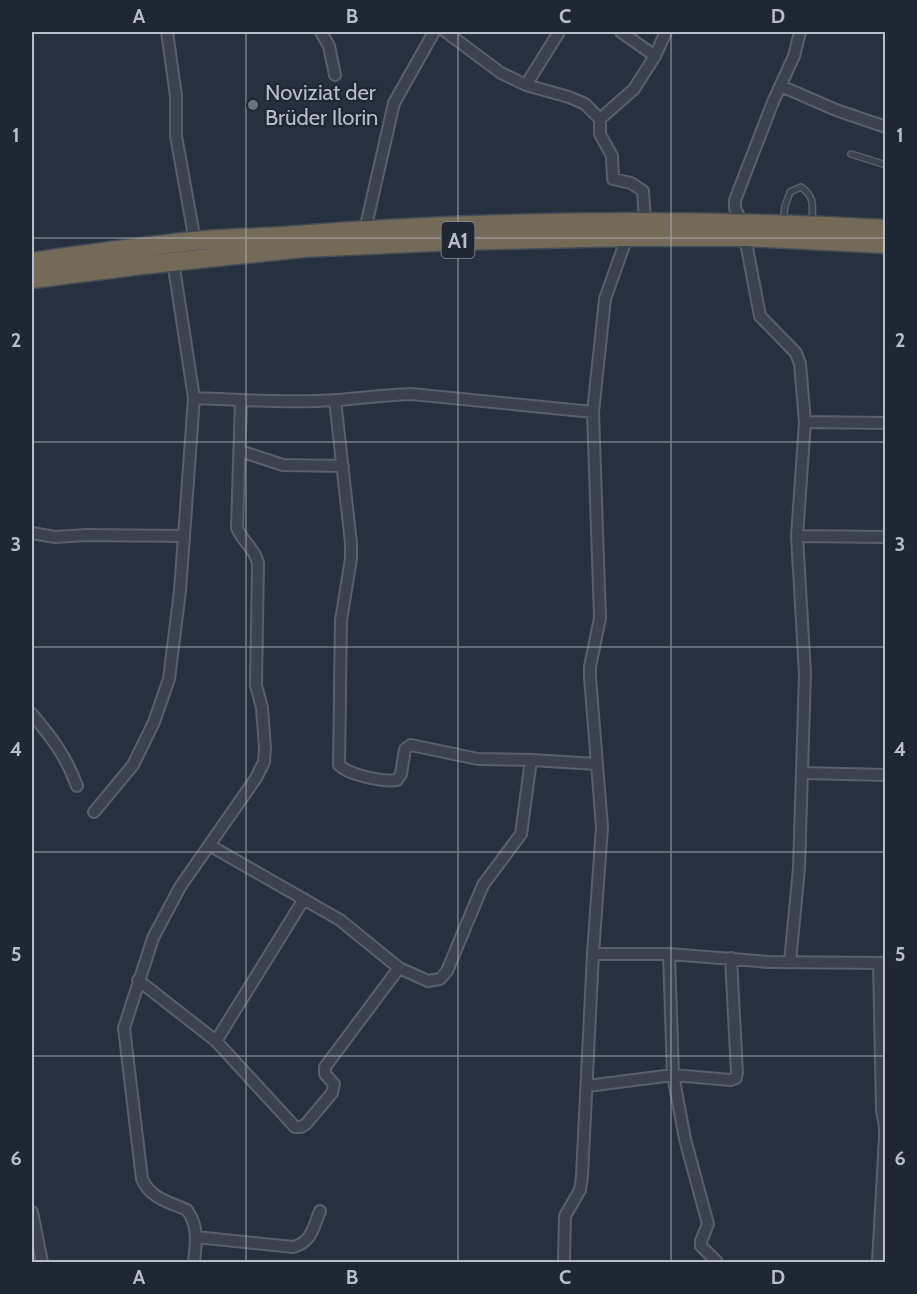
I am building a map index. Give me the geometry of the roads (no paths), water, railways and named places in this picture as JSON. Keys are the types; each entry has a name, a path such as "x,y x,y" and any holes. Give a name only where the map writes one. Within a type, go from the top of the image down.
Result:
{"highway":[{"name":"A1","path":"32,262 195,241 458,224 645,222 885,244"},
{"name":"A1","path":"32,279 173,261 303,248 454,240 627,237 744,230 783,224 885,229"}],"street":[{"path":"167,32 174,79 176,136 195,241"},
{"path":"321,32 329,46 335,75"},
{"path":"365,230 394,103 434,32"},
{"path":"446,32 501,73 526,85 585,104 600,119 600,134 612,156 613,179 631,183 643,191 645,222"},
{"path":"526,85 559,32"},
{"path":"621,32 655,56"},
{"path":"600,119 634,89 655,56 666,32"},
{"path":"790,962 799,868 805,674 797,536 805,422 800,364 796,353 760,316 744,230 735,208 735,200 794,56 800,32"},
{"path":"781,86 836,110 885,127"},
{"path":"564,1263 565,1216 580,1190 582,1176 602,827 590,677 600,618 593,412 605,299 627,237"},
{"path":"94,812 133,765 154,722 169,679 180,591 194,398 173,261"},
{"path":"194,398 335,400 411,394 593,412"},
{"path":"194,1263 195,1222 187,1210 153,1195 146,1189 142,1179 124,1028 153,938 180,887 256,778 264,762 262,708 256,685 258,563 254,550 243,541 237,528 241,400"},
{"path":"335,400 351,559 341,620 339,765 345,771 389,781 397,780 401,774 405,749 411,745 478,759 597,764"},
{"path":"805,422 885,423"},
{"path":"240,451 284,465 343,466"},
{"path":"32,533 55,537 184,536"},
{"path":"797,536 885,537"},
{"path":"32,714 68,762 77,786"},
{"path":"209,845 340,920 399,968 428,981 440,979 447,971 483,885 521,834 531,760"},
{"path":"802,773 885,775"},
{"path":"216,1041 304,899"},
{"path":"593,954 669,954 790,962 882,963 885,1137 878,1263"},
{"path":"669,954 673,1075 685,1139 708,1224 701,1240 701,1246 717,1263"},
{"path":"587,1086 673,1075 731,1080 736,1078 731,958"},
{"path":"138,980 216,1041 295,1127 301,1127 332,1093 334,1084 325,1074 325,1067 399,968"},
{"path":"196,1238 293,1247 303,1244 309,1238 320,1211"},
{"path":"32,1212 42,1263"}],"lane":[{"path":"851,154 885,165"},
{"path":"783,224 785,206 790,192 801,187 809,193 813,202 812,225"}],"place":[{"name":"Noviziat der Brüder Ilorin","path":"253,105"}]}
